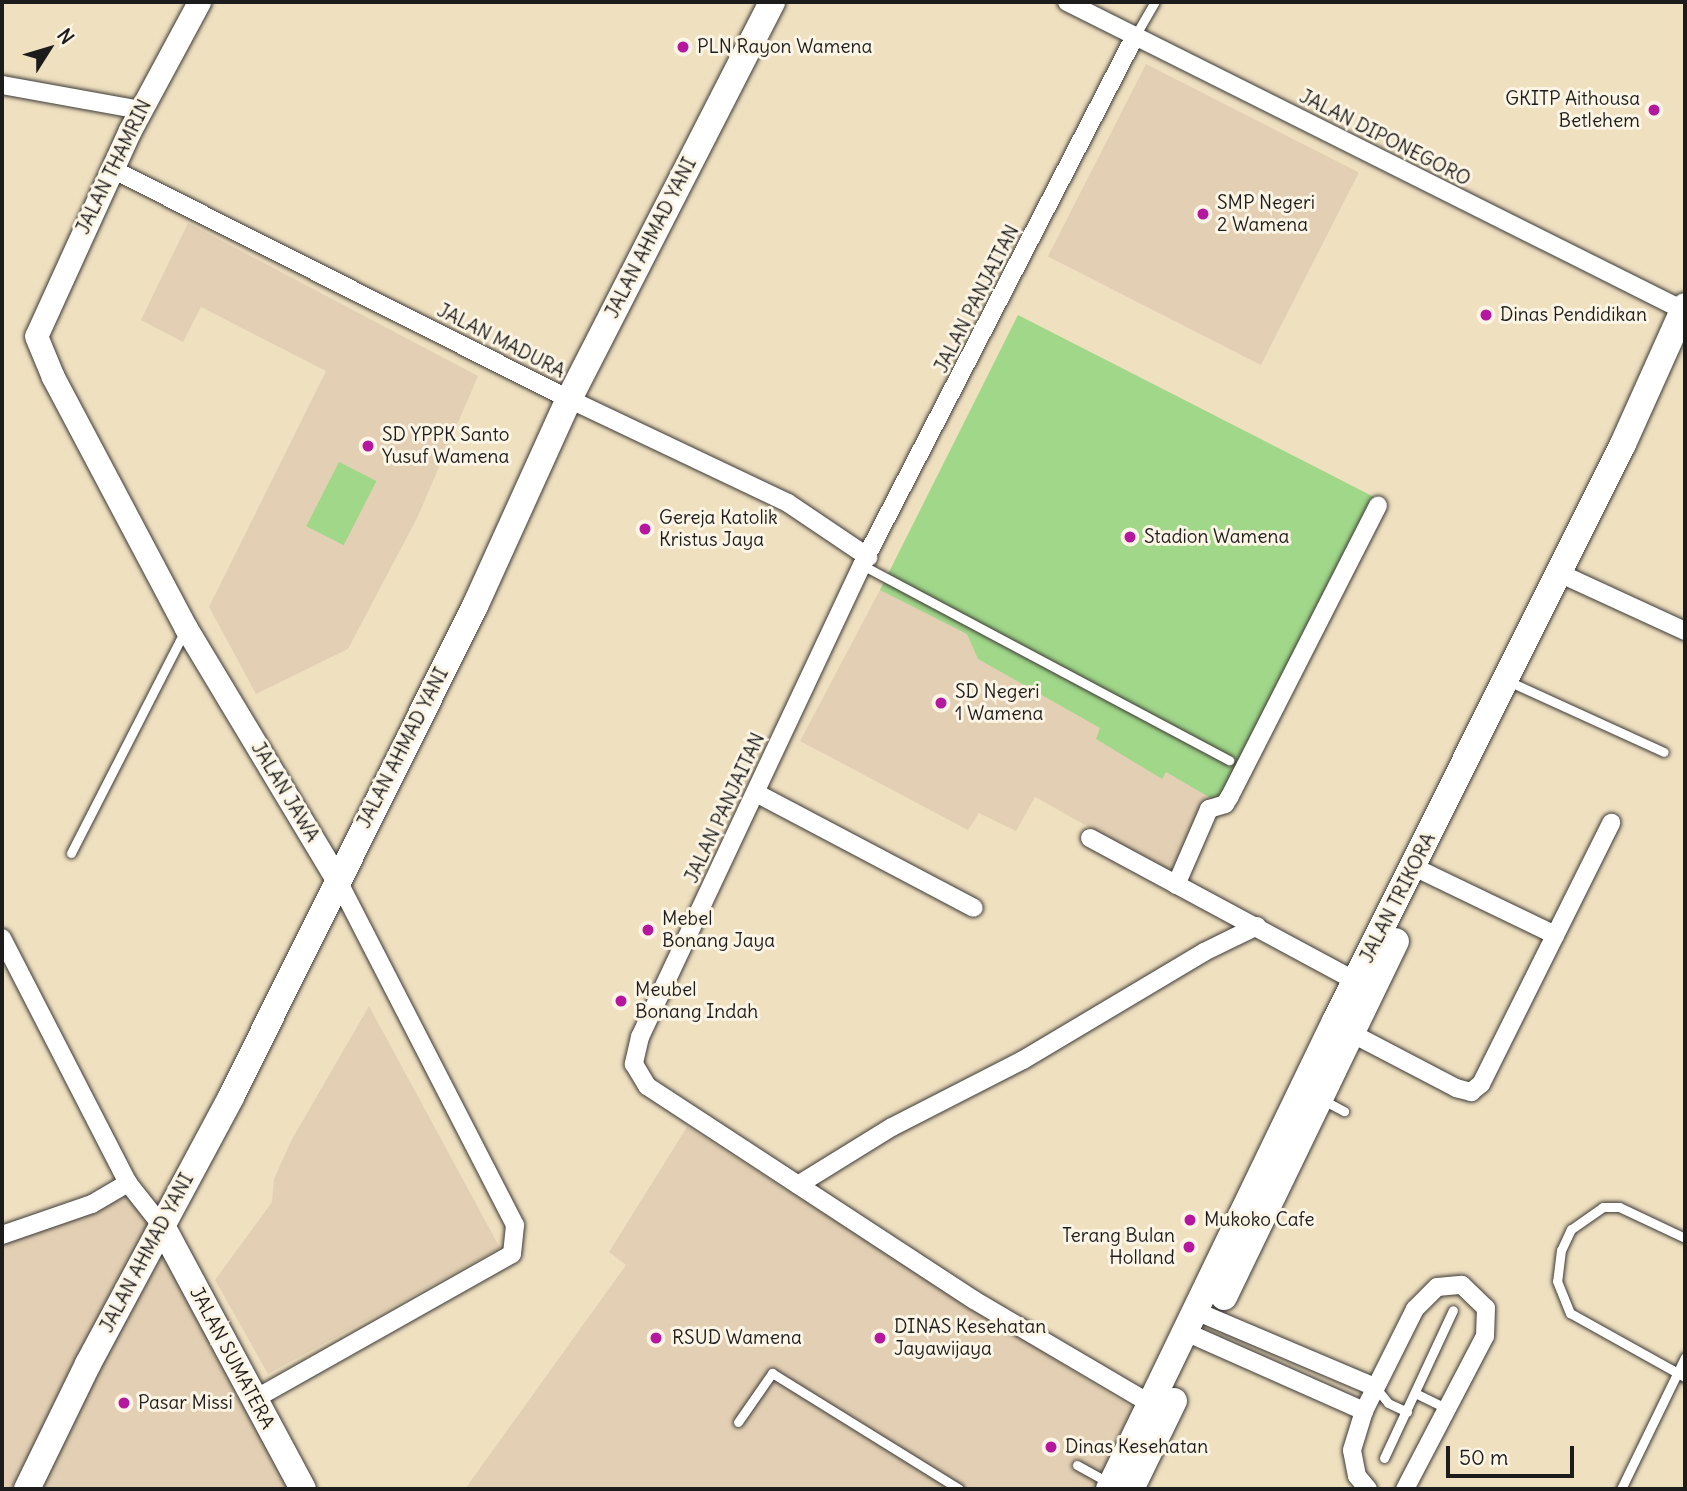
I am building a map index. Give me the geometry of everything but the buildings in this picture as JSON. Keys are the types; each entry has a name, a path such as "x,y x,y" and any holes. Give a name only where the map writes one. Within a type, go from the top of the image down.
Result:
{"main road":[{"name":"JALAN AHMAD YANI","path":"27,1489 475,606 569,399 772,2"},
{"name":"JALAN TRIKORA","path":"1568,577 1685,309"},
{"name":"JALAN TRIKORA","path":"1323,1100 1364,985 1685,348"},
{"name":"JALAN TRIKORA","path":"1118,1488 1200,1326 1323,1100 1351,1033 1364,985"},
{"name":"JALAN SUMATERA","path":"162,1226 303,1489"}],"street":[{"name":"JALAN THAMRIN","path":"36,336 112,169 199,2"},
{"name":"JALAN DIPONEGORO","path":"1067,2 1685,309"},
{"name":"JALAN PANJAITAN","path":"1135,36 865,561 640,1037 634,1063 647,1086 974,1300 1159,1410"},
{"path":"2,85 141,110"},
{"name":"JALAN MADURA","path":"112,169 569,399 788,503 865,561"},
{"name":"JALAN JAWA","path":"36,336 53,377 186,628 338,879 514,1225 512,1254 253,1400"},
{"path":"1175,885 1209,809 1225,804 1230,796 1378,505"},
{"path":"1568,577 1685,631"},
{"path":"756,793 974,908"},
{"path":"1351,1033 1471,1092 1481,1084 1611,823"},
{"path":"1090,838 1364,985"},
{"path":"1421,872 1555,935"},
{"path":"798,1185 892,1127 1023,1060 1204,952 1257,926"},
{"path":"2,938 128,1183 162,1226"},
{"path":"2,1235 92,1204 128,1183"},
{"path":"1359,1485 1352,1450 1363,1411 1375,1387 1425,1295 1448,1284 1462,1285 1478,1297 1488,1320 1485,1336 1405,1489"},
{"path":"1200,1326 1375,1387"},
{"path":"1200,1326 1363,1411"}],"lane":[{"name":"JALAN PANJAITAN","path":"1135,36 1155,2"},
{"path":"865,561 1229,760"},
{"path":"71,853 186,628"},
{"path":"1514,684 1664,752"},
{"path":"1681,1375 1570,1313 1557,1281 1561,1250 1571,1229 1603,1207 1619,1207 1685,1238"},
{"path":"1384,1458 1453,1310"},
{"path":"1621,1489 1681,1375 1685,1357"},
{"path":"738,1422 772,1373 959,1489"},
{"path":"1375,1387 1388,1404 1407,1412"},
{"path":"1415,1393 1448,1409"},
{"path":"1363,1411 1388,1404"},
{"path":"1077,1465 1118,1488"}],"shaded area":[{"name":"SMP Negeri 2 Wamena","path":"1146,64 1359,173 1261,365 1048,256"},
{"name":"SD YPPK Santo Yusuf Wamena","path":"188,223 478,376 418,516 348,649 256,694 209,607 326,371 201,307 183,342 141,320"},
{"name":"SD Negeri 1 Wamena","path":"882,586 973,634 1218,784 1171,873 1035,797 1016,831 979,813 968,830 800,741"},
{"path":"369,1006 500,1248 268,1374 215,1280 272,1202 274,1179 291,1141"},
{"path":"687,1127 1138,1412 1102,1489 465,1489 626,1265 609,1252"},
{"name":"Pasar Missi","path":"133,1189 295,1489 2,1489 2,1244"}],"green space":[{"name":"Stadion Wamena","path":"1018,315 1374,497 1219,803 1166,772 1162,779 1096,739 1100,728 978,659 967,634 880,590"},
{"path":"339,462 376,481 344,545 306,526"}],"place":[{"name":"PLN Rayon Wamena","path":"683,47"},
{"name":"GKITP Aithousa Betlehem","path":"1654,110"},
{"name":"SMP Negeri 2 Wamena","path":"1203,214"},
{"name":"Dinas Pendidikan","path":"1486,315"},
{"name":"SD YPPK Santo Yusuf Wamena","path":"368,446"},
{"name":"Gereja Katolik Kristus Jaya","path":"645,529"},
{"name":"Stadion Wamena","path":"1130,537"},
{"name":"SD Negeri 1 Wamena","path":"941,703"},
{"name":"Mebel Bonang Jaya","path":"648,930"},
{"name":"Meubel Bonang Indah","path":"621,1001"},
{"name":"Mukoko Cafe","path":"1190,1220"},
{"name":"Terang Bulan Holland","path":"1189,1247"},
{"name":"RSUD Wamena","path":"656,1338"},
{"name":"DINAS Kesehatan Jayawijaya","path":"880,1338"},
{"name":"Pasar Missi","path":"124,1403"},
{"name":"Dinas Kesehatan","path":"1051,1447"}]}
